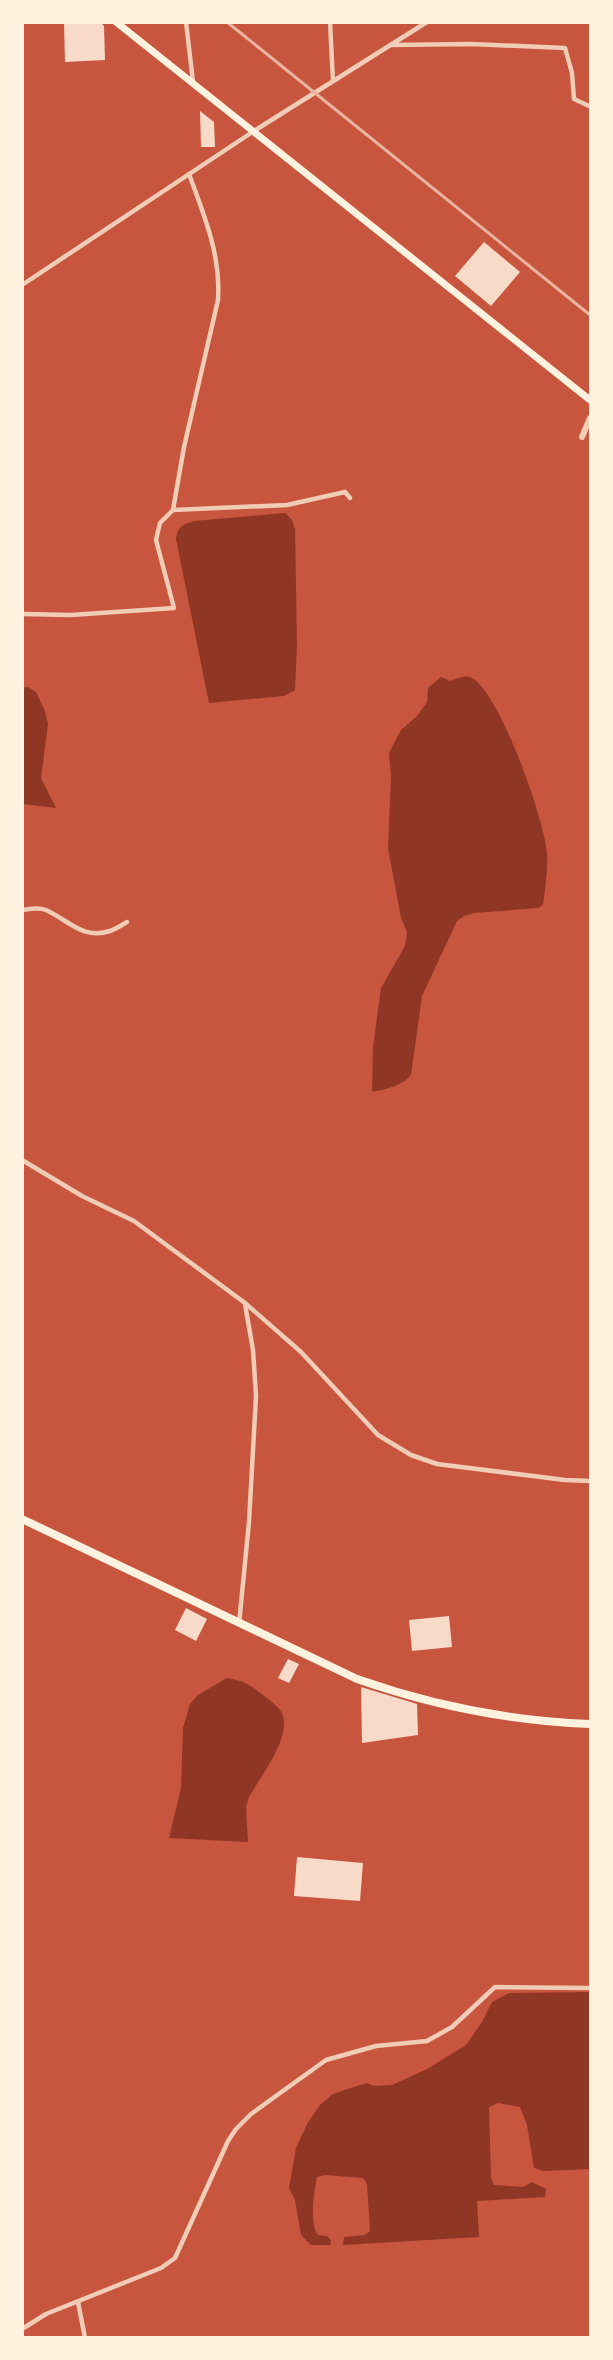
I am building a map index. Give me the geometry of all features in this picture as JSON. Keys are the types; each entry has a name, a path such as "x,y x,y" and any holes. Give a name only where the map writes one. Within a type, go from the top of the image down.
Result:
{"highway":[{"path":"22,1519 336,1670 407,1696 493,1716 537,1722 591,1724"}],"main road":[{"path":"116,22 591,400"}],"street":[{"path":"186,22 193,82"},
{"path":"330,22 333,81"},
{"path":"22,285 254,131 427,22"},
{"path":"392,45 472,44 565,48 572,73 574,99 589,106"},
{"path":"22,614 71,615 174,608 156,540 160,523 173,510 184,447 218,300 219,279 217,259 208,225 189,174"},
{"path":"582,437 591,418"},
{"path":"173,510 287,505 345,492 350,498"},
{"path":"22,910 35,908 45,910 71,927 88,932 109,932 127,922"},
{"path":"22,1160 56,1182 145,1228 245,1303 301,1352 378,1435 411,1455 436,1464 565,1480 591,1481"},
{"path":"239,1624 249,1522 256,1396 253,1350 245,1303"},
{"path":"22,2330 46,2314 161,2268 175,2259 236,2129 251,2114 326,2060 376,2046 427,2041 452,2027 495,1987 591,1988"},
{"path":"78,2302 86,2337"}],"shaded area":[{"path":"285,513 292,520 295,529 297,645 295,690 284,696 209,703 176,539 179,529 194,521"},
{"path":"441,677 450,681 463,677 472,678 495,707 508,732 530,788 544,838 547,867 543,905 538,908 474,913 457,921 422,996 411,1075 398,1084 372,1092 373,1047 381,988 405,946 407,932 401,918 388,848 391,776 389,753 401,730 417,716 427,702 428,688"},
{"path":"28,687 36,692 45,711 48,724 41,778 56,808 23,804 22,688"},
{"path":"227,1678 251,1686 275,1705 283,1716 284,1725 278,1747 249,1797 246,1807 248,1842 169,1838 181,1788 183,1728 190,1704 198,1695"},
{"path":"590,1992 590,2169 544,2171 534,2168 527,2125 520,2107 498,2103 489,2107 491,2177 494,2185 523,2187 532,2182 546,2189 545,2197 477,2201 479,2237 343,2245 344,2237 365,2235 370,2231 367,2184 363,2178 325,2175 317,2177 313,2216 315,2230 318,2235 327,2236 331,2240 330,2245 311,2245 301,2235 295,2200 289,2188 296,2148 307,2124 320,2105 333,2094 367,2083 374,2086 392,2085 427,2069 466,2045 492,2002 509,1993"}],"building":[{"path":"64,22 100,22 104,26 105,60 65,62"},
{"path":"200,111 214,122 215,147 201,147"},
{"path":"484,242 520,272 491,306 455,276"},
{"path":"186,1608 207,1619 196,1641 175,1630"},
{"path":"449,1616 452,1647 412,1651 409,1620"},
{"path":"288,1659 299,1664 289,1683 278,1678"},
{"path":"361,1687 417,1704 418,1735 362,1743"},
{"path":"297,1857 363,1863 360,1901 294,1896"}],"railway":[{"path":"227,22 590,315"}]}
